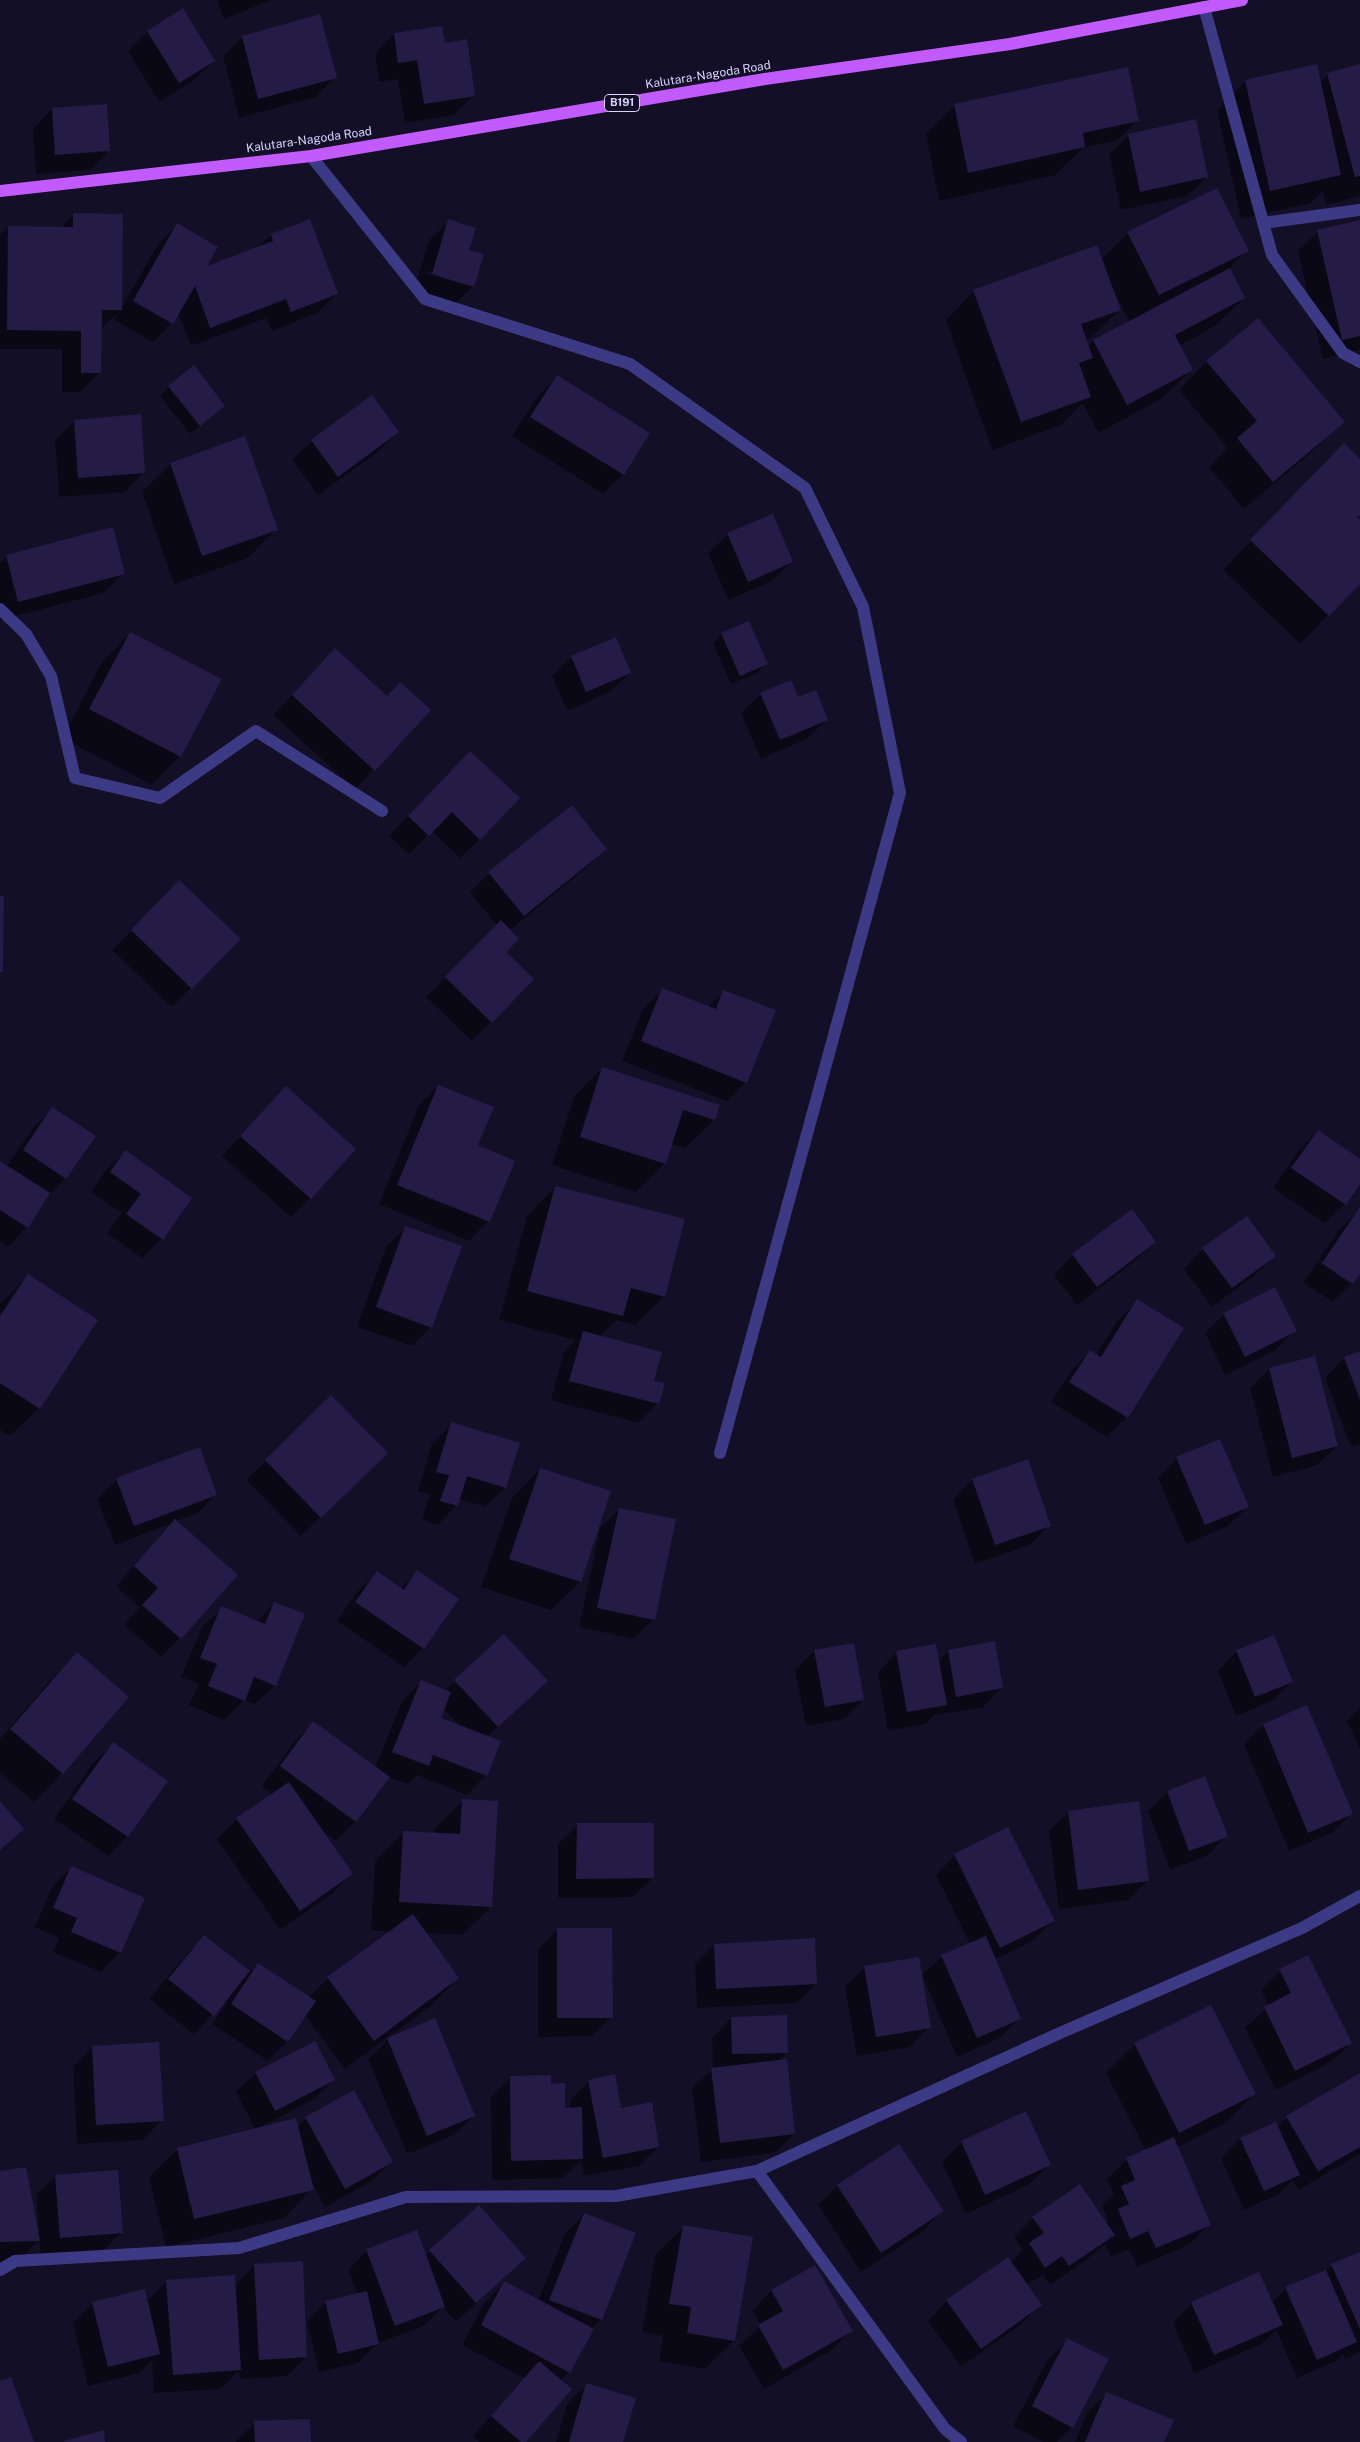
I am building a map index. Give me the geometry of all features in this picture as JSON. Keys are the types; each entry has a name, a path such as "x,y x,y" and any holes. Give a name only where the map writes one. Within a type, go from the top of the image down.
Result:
{"main road":[{"name":"Kalutara-Nagoda Road","path":"0,191 311,156 765,79 1010,44 1242,0"}],"street":[{"path":"1204,7 1272,255 1343,352 1360,362"},
{"path":"311,156 426,299 630,364 805,488 863,606 900,793 720,1452"},
{"path":"1263,223 1360,210"},
{"path":"0,609 26,634 51,676 75,778 160,798 256,731 382,811"},
{"path":"0,2270 15,2261 239,2248 406,2197 616,2196 757,2170 1060,2033 1302,1928 1360,1896"},
{"path":"757,2170 945,2429 961,2442"}],"building":[{"path":"183,8 215,61 179,83 147,31"},
{"path":"320,14 337,78 258,99 242,36"},
{"path":"442,26 445,43 467,39 475,96 424,104 417,60 398,63 394,33"},
{"path":"1317,64 1341,175 1270,191 1245,80"},
{"path":"1360,64 1360,176 1355,177 1327,73"},
{"path":"1128,67 1139,121 1083,133 1085,147 968,173 954,104"},
{"path":"107,104 110,151 55,155 52,108"},
{"path":"1196,119 1208,177 1140,192 1128,134"},
{"path":"1217,188 1249,251 1159,295 1127,232"},
{"path":"73,213 123,214 122,310 102,310 101,373 81,373 81,331 7,330 8,226 73,227"},
{"path":"310,219 338,294 291,312 286,299 210,328 195,286 173,324 133,301 177,223 218,247 207,266 273,241 271,234"},
{"path":"448,219 476,228 469,250 484,254 474,287 432,274"},
{"path":"1360,220 1360,336 1342,340 1317,230"},
{"path":"1097,245 1121,310 1081,324 1093,358 1079,363 1091,397 1021,422 973,290"},
{"path":"1230,268 1245,298 1175,335 1193,370 1127,405 1093,340"},
{"path":"1258,318 1345,422 1273,482 1237,438 1257,421 1206,361"},
{"path":"194,365 225,406 200,426 168,386"},
{"path":"557,375 650,433 624,475 530,417"},
{"path":"372,395 399,432 338,477 311,440"},
{"path":"141,414 145,473 78,478 74,420"},
{"path":"245,436 278,530 202,556 170,463"},
{"path":"1344,443 1360,459 1360,515 1357,517 1360,520 1360,584 1329,616 1250,540"},
{"path":"773,514 793,562 748,582 727,533"},
{"path":"113,527 125,574 18,602 6,555"},
{"path":"749,621 768,664 740,676 721,633"},
{"path":"130,632 222,679 181,757 89,709"},
{"path":"616,637 631,673 586,692 571,656"},
{"path":"335,648 387,696 400,682 431,710 375,771 292,695"},
{"path":"791,680 798,697 816,690 828,720 780,740 760,693"},
{"path":"470,751 520,798 480,840 452,812 429,836 408,816"},
{"path":"572,805 607,849 524,916 488,872"},
{"path":"179,880 241,939 192,989 131,930"},
{"path":"0,896 4,896 3,972 0,972"},
{"path":"501,920 519,939 506,952 534,979 492,1023 445,977"},
{"path":"662,988 716,1009 723,990 776,1010 747,1083 641,1041"},
{"path":"602,1067 720,1105 715,1120 683,1110 666,1164 580,1137"},
{"path":"438,1085 494,1107 478,1145 515,1161 490,1222 397,1185"},
{"path":"286,1086 356,1149 311,1199 240,1136"},
{"path":"52,1107 96,1136 66,1179 23,1150"},
{"path":"1318,1130 1360,1159 1360,1184 1346,1205 1291,1168"},
{"path":"125,1150 192,1198 163,1240 126,1214 141,1194 110,1172"},
{"path":"0,1161 50,1193 28,1228 0,1210"},
{"path":"555,1186 685,1219 665,1297 631,1288 623,1316 527,1291"},
{"path":"1360,1207 1360,1274 1353,1284 1322,1263"},
{"path":"1132,1209 1156,1242 1097,1287 1072,1254"},
{"path":"1247,1216 1276,1256 1232,1288 1202,1248"},
{"path":"405,1226 462,1246 432,1328 376,1307"},
{"path":"28,1274 98,1320 40,1409 0,1383 0,1316"},
{"path":"1275,1287 1297,1331 1245,1357 1223,1313"},
{"path":"1137,1299 1184,1328 1128,1418 1069,1382 1090,1350 1101,1357"},
{"path":"583,1331 662,1352 654,1381 665,1383 659,1404 569,1381"},
{"path":"1360,1351 1360,1400 1344,1357"},
{"path":"1315,1356 1338,1446 1292,1458 1269,1368"},
{"path":"331,1395 388,1453 321,1518 265,1460"},
{"path":"451,1422 520,1443 506,1488 467,1476 458,1506 440,1501 449,1475 436,1472"},
{"path":"1220,1439 1249,1507 1205,1525 1176,1457"},
{"path":"200,1447 217,1495 134,1526 116,1478"},
{"path":"1028,1459 1051,1526 995,1545 972,1479"},
{"path":"540,1468 611,1491 581,1582 509,1559"},
{"path":"619,1508 676,1519 655,1620 597,1608"},
{"path":"175,1519 238,1575 181,1639 142,1605 158,1588 134,1566"},
{"path":"417,1570 459,1599 424,1649 355,1602 377,1571 404,1590"},
{"path":"274,1602 305,1614 276,1686 254,1677 245,1701 208,1686 217,1664 200,1658 221,1606 265,1624"},
{"path":"504,1634 548,1681 498,1727 454,1680"},
{"path":"1274,1635 1293,1682 1255,1697 1236,1650"},
{"path":"995,1641 1003,1688 956,1697 948,1650"},
{"path":"854,1643 864,1700 825,1707 814,1650"},
{"path":"936,1644 947,1705 907,1712 896,1651"},
{"path":"77,1652 129,1697 63,1774 10,1729"},
{"path":"421,1680 451,1692 441,1718 501,1741 487,1776 433,1755 429,1766 392,1752"},
{"path":"1307,1705 1353,1814 1308,1833 1263,1724"},
{"path":"313,1721 390,1777 356,1822 280,1766"},
{"path":"113,1742 168,1781 128,1837 72,1799"},
{"path":"1205,1776 1228,1837 1189,1851 1167,1791"},
{"path":"289,1782 353,1874 300,1911 236,1818"},
{"path":"462,1799 498,1801 492,1907 399,1902 403,1831 460,1834"},
{"path":"0,1801 24,1829 0,1850"},
{"path":"1139,1801 1149,1881 1078,1890 1068,1811"},
{"path":"577,1823 654,1823 654,1878 576,1879"},
{"path":"1008,1827 1055,1921 1000,1948 954,1854"},
{"path":"71,1866 145,1898 121,1953 71,1932 77,1918 53,1908"},
{"path":"413,1914 459,1978 374,2041 327,1977"},
{"path":"557,1928 612,1928 613,2018 557,2018"},
{"path":"204,1935 250,1971 214,2016 168,1979"},
{"path":"986,1936 1021,2019 977,2038 941,1955"},
{"path":"815,1938 817,1984 716,1989 714,1944"},
{"path":"1308,1955 1352,2043 1295,2071 1264,2007 1291,1993 1279,1969"},
{"path":"919,1957 931,2028 876,2037 864,1966"},
{"path":"258,1963 316,2001 288,2042 231,2004"},
{"path":"1211,2005 1256,2094 1179,2133 1134,2043"},
{"path":"787,2015 788,2053 732,2054 731,2017"},
{"path":"435,2018 475,2116 427,2136 387,2038"},
{"path":"315,2041 335,2080 275,2111 255,2072"},
{"path":"159,2042 164,2121 96,2125 92,2046"},
{"path":"787,2059 795,2134 720,2143 711,2068"},
{"path":"1360,2073 1360,2147 1318,2171 1286,2116"},
{"path":"615,2074 621,2108 652,2102 659,2147 603,2158 588,2080"},
{"path":"551,2075 551,2084 565,2083 565,2108 582,2107 583,2159 511,2161 510,2076"},
{"path":"354,2090 393,2162 345,2189 305,2117"},
{"path":"1026,2111 1051,2165 985,2195 961,2141"},
{"path":"296,2118 314,2190 194,2219 177,2148"},
{"path":"1276,2122 1300,2175 1264,2191 1240,2138"},
{"path":"1174,2137 1211,2225 1156,2248 1148,2231 1130,2239 1118,2209 1129,2204 1121,2186 1135,2180 1126,2158"},
{"path":"899,2144 944,2211 881,2253 837,2185"},
{"path":"26,2167 40,2241 0,2242 0,2171"},
{"path":"118,2170 123,2233 60,2238 55,2175"},
{"path":"1080,2184 1115,2235 1069,2266 1062,2256 1045,2268 1029,2243 1044,2233 1032,2217"},
{"path":"479,2205 526,2258 476,2303 429,2250"},
{"path":"584,2213 636,2233 602,2320 549,2300"},
{"path":"683,2225 753,2237 735,2341 687,2333 691,2307 669,2304"},
{"path":"417,2230 445,2307 395,2326 366,2249"},
{"path":"1360,2252 1360,2329 1331,2264"},
{"path":"1008,2257 1042,2305 981,2349 946,2300"},
{"path":"303,2261 307,2357 259,2360 254,2264"},
{"path":"815,2265 853,2331 783,2370 758,2325 783,2311 771,2290"},
{"path":"1326,2270 1357,2342 1317,2360 1285,2287"},
{"path":"1259,2272 1283,2325 1214,2355 1191,2302"},
{"path":"235,2275 241,2370 173,2375 166,2280"},
{"path":"504,2281 594,2329 570,2373 481,2325"},
{"path":"145,2289 160,2354 108,2367 92,2302"},
{"path":"367,2291 379,2344 338,2354 325,2301"},
{"path":"1067,2338 1109,2359 1073,2428 1032,2406"},
{"path":"539,2361 572,2389 526,2442 521,2442 491,2416"},
{"path":"11,2377 34,2442 0,2442 0,2381"},
{"path":"586,2383 636,2398 623,2442 569,2442"},
{"path":"1106,2392 1174,2420 1164,2442 1085,2442"},
{"path":"310,2419 311,2442 255,2442 254,2421"},
{"path":"104,2430 105,2442 64,2442 64,2441"}]}
